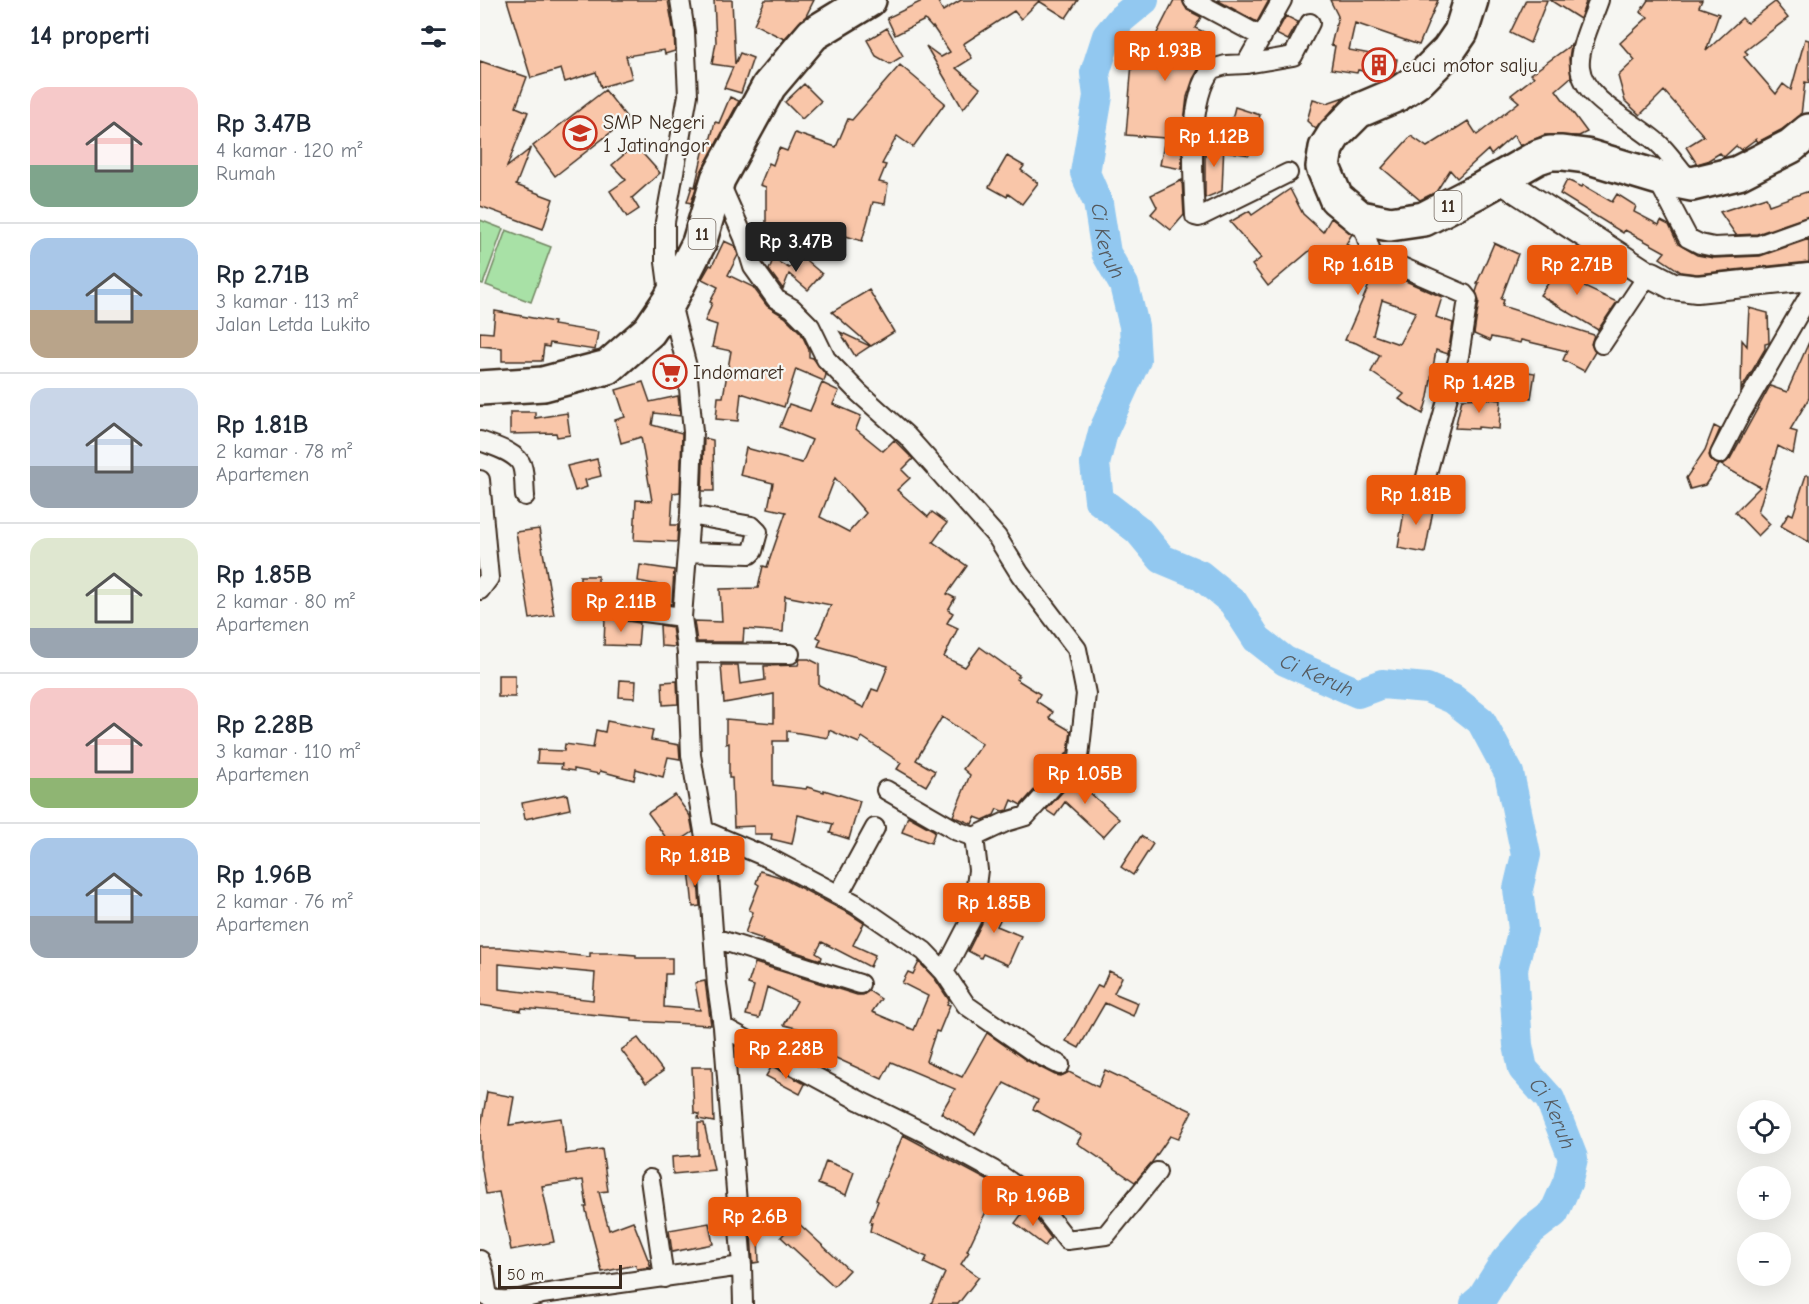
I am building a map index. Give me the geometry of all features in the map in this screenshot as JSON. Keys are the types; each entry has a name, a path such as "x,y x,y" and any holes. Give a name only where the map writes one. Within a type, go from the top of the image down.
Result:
{"highway":[{"name":"11","path":"480,388 543,384 608,367 649,331 670,300 699,243 718,179 769,86 813,34 869,0"},
{"name":"11","path":"1470,0 1461,32 1448,51 1420,79 1398,94 1358,111 1334,135 1326,148 1323,167 1336,198 1360,218 1390,224 1424,219 1538,157 1550,153 1586,156 1656,177 1692,184 1738,173 1791,146 1809,131"}],"street":[{"path":"680,0 685,32 688,95 665,222 665,262 670,300 687,368 693,432 690,515 682,617 687,653 691,755 705,831 717,985 723,1027 743,1304"},
{"path":"1192,0 1262,37"},
{"path":"1246,64 1282,0"},
{"path":"1599,0 1582,51 1579,65 1582,78 1597,97 1660,145 1692,184"},
{"path":"1288,173 1199,217 1195,216 1194,143 1201,87 1212,69 1293,56 1310,23"},
{"path":"1656,177 1688,238 1700,244 1714,247 1759,245 1809,227"},
{"path":"718,179 744,238 753,267 776,299 792,308 810,326 826,359 859,393 907,436 997,537 1020,574 1077,650 1086,694 1079,757 1026,816 1006,822 974,837 957,831 886,790"},
{"path":"1500,179 1648,275 1653,275 1673,286 1697,289 1809,277"},
{"path":"1360,218 1372,254 1464,294 1468,299 1459,356 1423,488"},
{"path":"1602,344 1648,275"},
{"path":"1720,454 1741,412 1809,296"},
{"path":"480,441 500,448 519,460 522,467 525,496"},
{"path":"480,480 489,578 480,590"},
{"path":"687,552 750,554 758,532 752,526 690,515"},
{"path":"585,604 682,617"},
{"path":"687,653 790,654"},
{"path":"838,894 875,828"},
{"path":"705,831 771,859 838,894 924,951 944,972 966,1005 1032,1051 1060,1065"},
{"path":"944,972 972,918 978,870 974,837"},
{"path":"714,938 860,984"},
{"path":"723,1027 993,1170 1036,1200 1067,1240 1106,1235 1157,1172"},
{"path":"650,1179 664,1278"},
{"path":"480,1260 488,1297 492,1301 510,1301 542,1294 742,1266"}],"green space":[{"path":"480,220 503,229 483,284 480,283"},
{"path":"506,230 551,247 531,302 486,285"}],"building":[{"path":"507,0 668,0 675,51 665,54 664,50 626,56 632,78 601,87 596,72 565,82 561,69 531,78"},
{"path":"714,0 732,0 735,64 740,53 753,58 741,93 724,88 733,67 712,64 716,42"},
{"path":"765,0 814,0 806,16 784,39 754,24"},
{"path":"924,0 937,0 943,11 961,0 1078,0 1066,18 1039,1 1021,19 1014,11 963,44 972,58 956,68 980,88 963,109 926,46 941,57 950,52 933,27 925,20 895,35 887,18"},
{"path":"1174,0 1182,0 1187,10 1201,17 1195,28 1204,32 1191,58 1202,63 1187,97 1182,139 1182,169 1160,165 1165,138 1126,135 1132,63 1143,36 1153,41"},
{"path":"1217,0 1269,0 1257,22"},
{"path":"1330,0 1438,0 1419,45 1355,23 1349,50 1397,59 1394,74 1390,77 1358,70 1357,73 1331,69 1335,46 1331,45 1338,16"},
{"path":"1526,0 1547,0 1530,43 1510,33"},
{"path":"1550,0 1583,0 1586,2 1580,19"},
{"path":"1648,0 1702,0 1699,7 1719,14 1706,51 1742,18 1747,23 1775,2 1788,18 1745,51 1748,54 1744,57 1776,94 1783,84 1791,90 1805,39 1809,40 1809,83 1805,82 1801,115 1781,130 1758,142 1756,139 1741,150 1736,146 1724,157 1720,153 1697,164 1686,147 1704,136 1664,91 1640,115 1625,101 1618,76 1635,60 1620,43 1648,17 1640,12"},
{"path":"1286,16 1298,22 1288,40 1276,34"},
{"path":"887,28 903,56 890,64 876,56 867,40"},
{"path":"1571,45 1569,59 1571,77 1556,90 1587,132 1579,136 1544,135 1520,146 1514,135 1491,155 1488,150 1457,178 1450,170 1436,192 1420,200 1382,168 1411,136 1427,147 1468,121 1477,135 1519,102 1511,95 1534,77 1531,74"},
{"path":"480,61 527,77 516,107 528,112 507,167 530,149 516,185 553,199 543,229 480,206"},
{"path":"900,65 945,103 913,147 897,136 882,164 886,165 879,182 888,184 885,204 873,202 862,241 833,232 766,233 766,187 760,185 769,163 773,165 779,148 787,151 795,133 836,147 848,119 852,120"},
{"path":"804,84 821,101 802,119 785,102"},
{"name":"SMP Negeri 1 Jatinangor","path":"605,90 628,119 555,176 533,146"},
{"path":"730,97 739,101 702,170 691,203 687,202 692,186 695,187 705,144 709,145 715,122 719,123"},
{"path":"1344,97 1316,129 1307,121 1313,99 1327,103"},
{"path":"1235,107 1260,115 1249,155 1224,151"},
{"path":"1224,142 1222,191 1205,198 1205,143"},
{"path":"635,145 660,173 632,198 639,209 627,217 610,191 626,180 612,165"},
{"path":"1007,156 1024,166 1021,170 1038,183 1022,204 1008,194 1007,197 989,187"},
{"path":"1182,180 1184,215 1171,230 1151,214 1157,207 1151,195"},
{"path":"1567,180 1582,187 1583,185 1612,202 1617,194 1636,206 1634,212 1659,225 1661,221 1669,225 1678,244 1697,255 1714,258 1760,256 1809,239 1809,262 1697,274 1681,272 1660,258 1665,252 1625,230 1623,233 1560,194"},
{"path":"1290,189 1303,214 1323,232 1331,218 1352,234 1346,244 1360,253 1367,264 1442,297 1436,317 1453,323 1448,354 1436,350 1423,414 1399,399 1404,394 1371,372 1380,355 1345,340 1372,278 1313,248 1268,286 1252,265 1261,258 1230,222 1249,211 1252,215","holes":["1382,300 1416,312 1399,344 1373,335"]},
{"path":"1809,191 1809,216 1757,234 1736,235 1720,212 1766,197 1769,205"},
{"path":"724,241 735,246 738,255 728,275 753,287 767,306 785,317 801,333 809,350 809,357 813,358 826,375 824,381 796,369 784,407 741,393 738,421 716,419 718,397 723,397 731,351 712,347 717,325 705,321 712,303 710,302 718,287 702,279 710,265 712,266"},
{"path":"1494,243 1518,254 1501,299 1504,300 1502,306 1594,335 1591,344 1595,352 1584,371 1563,360 1567,351 1521,340 1520,343 1491,337 1490,341 1474,334 1479,301 1476,292 1479,283 1477,283"},
{"path":"800,255 822,274 808,290 789,274 783,289 769,270 773,259 789,268"},
{"path":"1565,259 1587,272 1580,285 1617,302 1598,330 1540,295"},
{"path":"869,290 894,332 871,346 832,312"},
{"path":"1749,308 1768,313 1769,343 1765,344 1765,349 1741,390 1742,340 1747,346"},
{"path":"495,311 554,322 553,325 598,332 595,350 550,343 549,347 544,346 542,361 502,361 502,348 480,346 480,332 493,333"},
{"path":"840,332 870,346 855,356"},
{"path":"1809,342 1809,398 1790,430 1797,432 1793,454 1778,446 1758,512 1770,524 1758,536 1735,512 1760,487 1721,465 1730,459 1770,386 1787,392"},
{"path":"1516,370 1535,373 1531,398 1512,394"},
{"path":"643,382 650,402 678,396 680,416 654,413 652,425 682,433 680,492 673,493 671,525 678,525 677,542 634,540 636,500 652,501 641,437 621,443 615,420 625,417 616,390"},
{"path":"822,383 839,391 833,404 861,416 856,429 883,451 894,440 913,459 902,470 910,478 897,490 928,517 932,512 947,523 933,542 967,566 947,594 955,598 948,610 953,613 947,623 958,628 944,657 965,667 980,647 1019,675 1016,679 1040,694 1036,701 1053,712 1049,718 1071,731 1068,752 1021,805 1012,800 1008,810 997,809 994,815 983,820 975,817 972,824 953,816 970,775 963,769 982,744 942,717 916,760 935,771 926,786 897,769 901,763 862,737 859,743 829,730 828,738 787,731 787,741 773,741 773,785 806,789 807,787 824,792 824,790 860,801 849,839 830,833 833,824 798,815 792,844 771,839 772,834 754,834 754,826 734,827 732,778 729,778 729,743 726,744 726,719 774,723 774,694 724,703 721,665 738,665 740,684 765,680 764,666 798,665 800,659 809,659 819,664 819,685 864,708 872,689 878,691 888,666 818,646 821,639 817,637 831,605 785,596 783,632 744,629 743,642 697,642 694,621 722,622 720,589 758,588 763,566 767,567 786,512 768,508 773,483 740,475 746,448 802,463 812,440 780,427 789,404 810,411","holes":["835,478 866,513 849,532 820,517"]},
{"path":"1462,399 1501,400 1499,429 1455,428"},
{"path":"510,412 535,412 535,418 567,413 570,435 557,437 556,433 510,434"},
{"path":"1714,426 1720,429 1709,455 1711,461 1719,465 1705,485 1690,489 1686,478 1705,450"},
{"path":"704,438 713,440 714,491 702,491"},
{"path":"597,459 601,476 585,480 587,487 575,491 567,466"},
{"path":"1806,475 1809,475 1809,542 1781,526 1789,513 1793,515"},
{"path":"1406,500 1434,505 1425,553 1398,548"},
{"path":"539,529 554,615 530,619 516,532"},
{"path":"640,565 674,570 672,604 659,603 659,585 638,581"},
{"path":"580,576 598,576 598,594 580,594"},
{"path":"605,618 640,623 638,646 604,645"},
{"path":"660,625 672,627 675,647 661,646"},
{"path":"498,675 515,675 515,697 498,697"},
{"path":"620,680 636,681 635,698 619,697"},
{"path":"677,681 678,704 663,705 662,682"},
{"path":"607,721 653,730 651,740 679,745 680,759 668,757 663,777 636,769 634,780 600,771 599,774 561,769 562,764 537,763 538,750 564,751 565,744 593,748 596,730 605,732"},
{"path":"1086,766 1088,768 1081,776 1093,785 1088,791 1119,819 1103,837 1065,802 1055,816 1046,810"},
{"path":"567,794 570,809 525,819 522,803"},
{"path":"675,795 690,816 693,832 672,846 648,813"},
{"path":"908,816 935,831 931,843 902,832"},
{"path":"1141,836 1153,844 1133,875 1121,867"},
{"path":"697,868 700,906 693,907 689,869"},
{"path":"760,871 780,877 864,923 853,945 875,955 870,967 822,942 816,953 822,957 821,960 762,941 763,939 745,933 753,912 749,910 759,885 756,883"},
{"path":"986,893 1008,904 997,926 1021,936 1008,965 983,954 981,958 968,951 982,923"},
{"path":"480,948 505,948 590,957 590,953 610,953 636,955 636,958 672,958 672,974 665,974 664,1007 700,1010 695,983 705,981 711,1025 632,1021 632,1018 522,1008 521,1011 480,1005","holes":["499,964 595,973 593,1000 499,989"]},
{"path":"919,962 935,979 949,1000 947,1004 950,1005 939,1032 936,1031 926,1061 962,1077 987,1033 1026,1060 1055,1075 1061,1076 1069,1072 1098,1087 1105,1070 1192,1111 1178,1139 1170,1136 1135,1182 1077,1143 1082,1135 1033,1109 1038,1100 1004,1083 975,1134 941,1113 955,1089 891,1062 882,1079 825,1053 818,1066 775,1042 777,1038 821,1034 784,1025 797,1001 767,987 759,1018 746,1015 754,986 748,984 755,963 857,995 863,995 869,991 881,999 872,1012 914,1030 928,996 902,983 908,972 913,974"},
{"path":"1109,971 1122,977 1114,993 1138,1003 1133,1016 1105,1003 1079,1048 1066,1041 1098,985 1102,987"},
{"path":"638,1038 663,1071 646,1083 621,1050"},
{"path":"772,1066 805,1084 800,1094 766,1076"},
{"path":"692,1067 712,1067 714,1122 698,1119 699,1114 694,1113"},
{"path":"487,1092 514,1097 509,1125 561,1118 566,1154 602,1149 608,1191 599,1192 609,1230 633,1221 651,1267 637,1269 635,1265 602,1272 585,1207 587,1207 583,1180 542,1186 554,1242 511,1250 499,1192 486,1194 480,1156 480,1132"},
{"path":"698,1123 704,1123 714,1170 673,1174 672,1157 698,1155"},
{"path":"903,1135 1007,1193 994,1213 988,1208 967,1251 969,1252 961,1264 979,1277 958,1304 931,1304 945,1273 924,1263 927,1257 870,1231 872,1222 870,1221 878,1201 876,1200"},
{"path":"826,1161 854,1172 846,1195 818,1184"},
{"path":"1027,1207 1051,1238 1045,1246 1015,1223"},
{"path":"796,1221 849,1270 834,1286 781,1237"},
{"path":"709,1223 713,1244 672,1252 669,1230"},
{"path":"751,1235 758,1235 759,1262 753,1263"}],"waterway":[{"name":"Ci Keruh","path":"1144,0 1121,19 1107,36 1095,73 1098,96 1085,173 1098,203 1106,253 1124,285 1134,326 1136,360 1103,432 1095,464 1099,500 1138,530 1162,559 1200,575 1233,602 1257,639 1285,661 1358,693 1382,684 1427,688 1453,699 1481,721 1509,773 1526,855 1518,889 1523,929 1513,969 1518,1045 1523,1069 1550,1099 1573,1158 1568,1181 1554,1213 1532,1230 1505,1261 1482,1298 1475,1304"}],"place":[{"name":"cuci motor salju","path":"1379,65"},
{"name":"SMP Negeri 1 Jatinangor","path":"580,133"},
{"name":"Indomaret","path":"670,372"}]}
